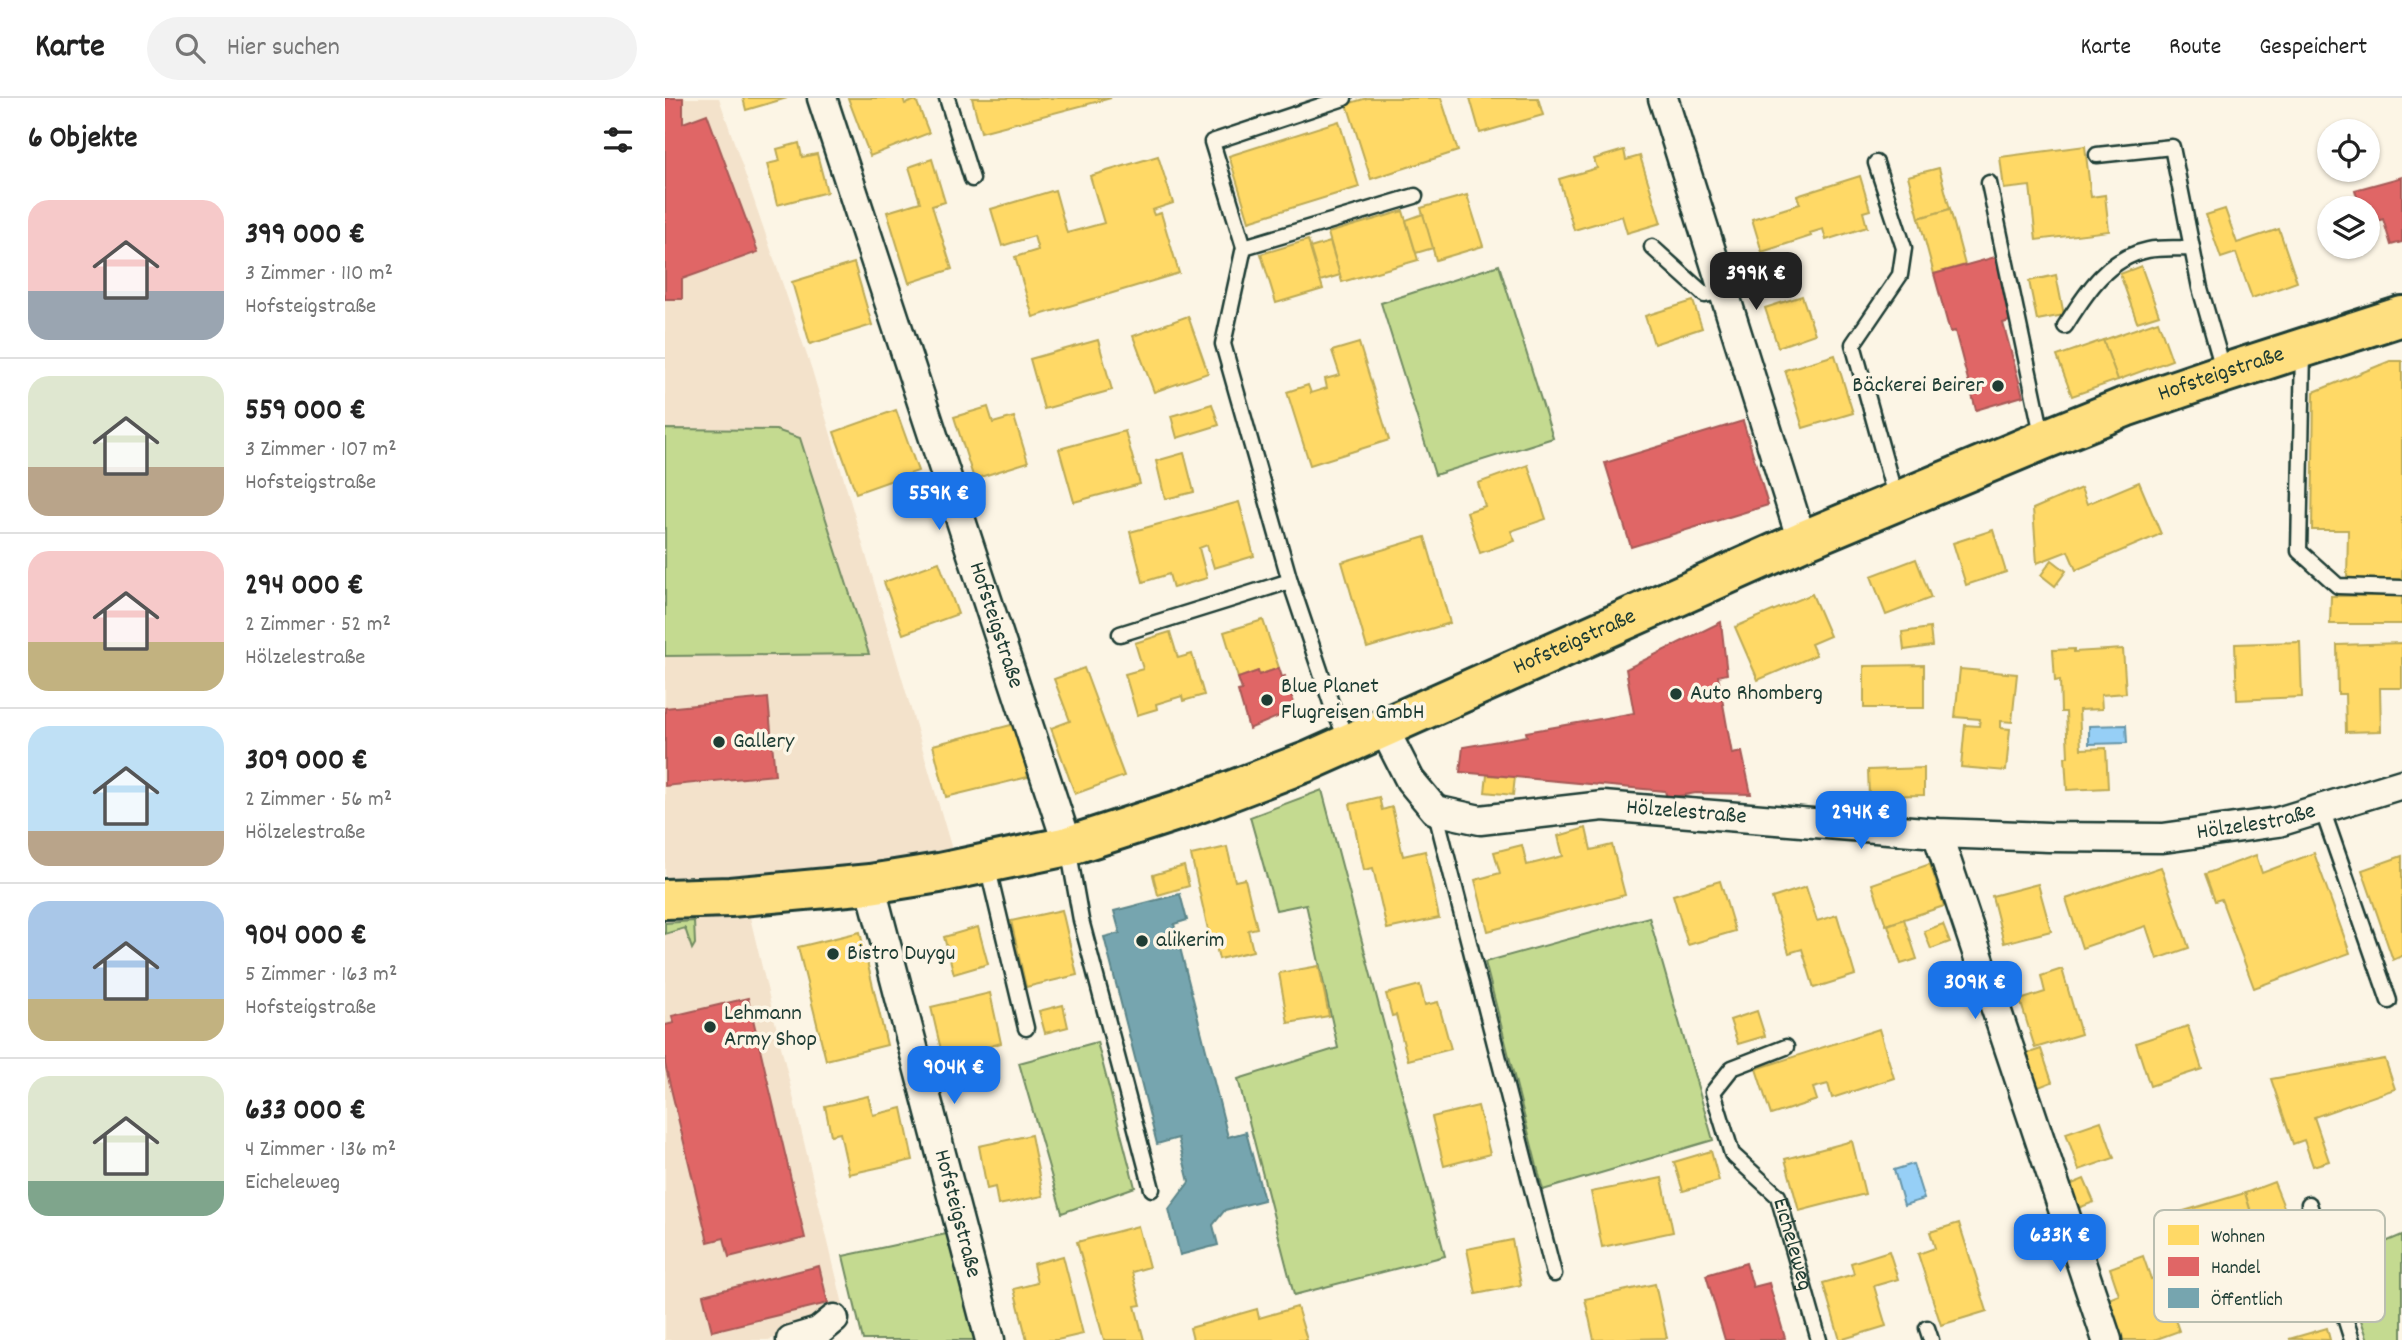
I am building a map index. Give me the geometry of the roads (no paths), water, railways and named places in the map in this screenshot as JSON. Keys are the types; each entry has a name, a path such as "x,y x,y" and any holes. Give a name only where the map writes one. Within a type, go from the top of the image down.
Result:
{"main road":[{"name":"Hofsteigstraße","path":"665,899 730,897 870,884 939,873 1068,845 1183,809 1441,704 1802,541 2043,440 2125,407 2402,316"}],"street":[{"name":"Hofsteigstraße","path":"821,98 1068,845"},
{"path":"1663,98 1802,541"},
{"path":"1383,727 1410,780 1434,810"},
{"name":"Hölzelestraße","path":"1434,810 1480,820 1603,806 1937,833 2163,838 2278,822 2402,784"},
{"path":"1937,833 2107,1340"},
{"name":"Hofsteigstraße","path":"870,884 990,1340"},
{"path":"791,1340 818,1332 834,1319"}],"lane":[{"path":"947,98 972,180"},
{"path":"1344,98 1212,142 1244,247 1223,344 1290,582 1331,704 1349,743"},
{"path":"2097,155 2172,147 2200,289 2225,373"},
{"path":"1875,163 1904,248 1900,275 1853,344 1896,501"},
{"path":"1989,183 2043,440"},
{"path":"1244,247 1415,196"},
{"path":"1652,247 1705,295 1723,291"},
{"path":"2065,326 2105,270 2130,254 2151,249 2192,248"},
{"path":"2303,347 2299,551 2338,586 2402,588"},
{"path":"1119,634 1290,582"},
{"path":"2322,808 2389,1001"},
{"path":"1434,810 1554,1274"},
{"name":"Hofsteigstraße","path":"1068,845 1081,920 1152,1189"},
{"path":"986,863 1026,1028"},
{"name":"Eicheleweg","path":"1786,1047 1732,1068 1713,1092 1732,1154 1778,1196 1819,1340"},
{"path":"2309,1204 2311,1210"},
{"path":"2346,1322 2352,1340"}],"water":[{"path":"2126,725 2127,743 2089,744 2089,726"},
{"path":"1913,1164 1924,1199 1904,1205 1894,1170"}],"place":[{"name":"Bäckerei Beirer","path":"1998,386"},
{"name":"Auto Rhomberg","path":"1676,694"},
{"name":"Blue Planet Flugreisen GmbH","path":"1267,700"},
{"name":"Gallery","path":"719,742"},
{"name":"alikerim","path":"1142,941"},
{"name":"Bistro Duygu","path":"833,954"},
{"name":"Lehmann Army Shop","path":"710,1027"}]}
